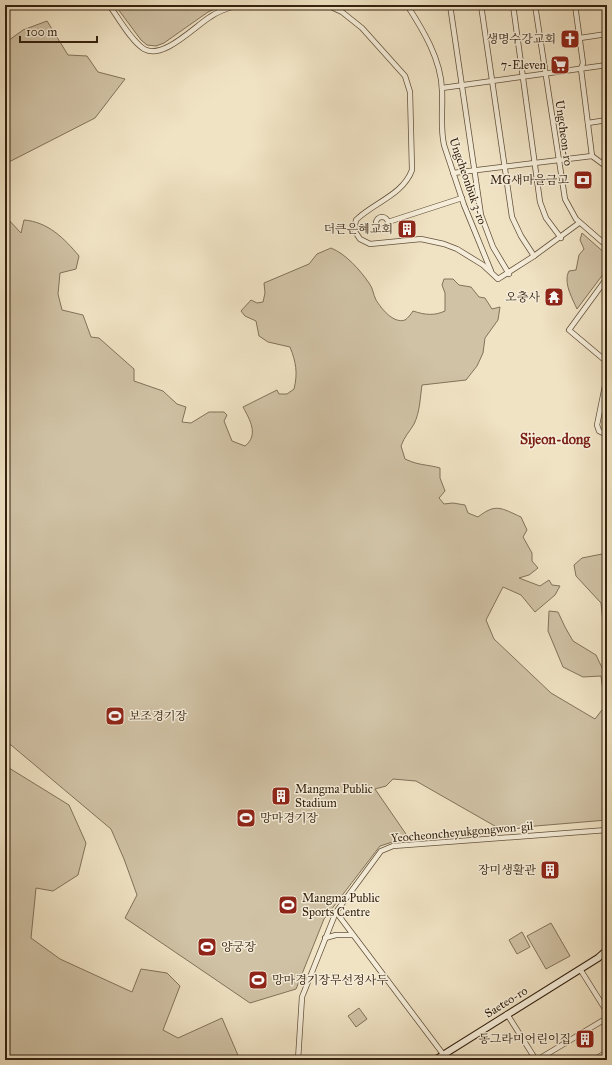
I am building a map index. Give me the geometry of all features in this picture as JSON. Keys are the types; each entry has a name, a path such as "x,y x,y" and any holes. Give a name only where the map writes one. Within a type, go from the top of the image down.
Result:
{"street":[{"path":"109,5 138,44 145,50 155,52 168,48 217,12 238,5"},
{"path":"327,5 347,15 362,28 399,68 405,76 410,92 413,167 411,174 401,188 356,220 354,230 356,235 365,243 370,244 409,240 432,241 457,249 470,256 498,279 509,274 561,238 579,223"},
{"name":"Ungcheonbuk 3-ro","path":"407,5 431,47 442,88 442,136 462,198 492,273"},
{"path":"450,5 481,215 486,232 509,274"},
{"path":"481,5 512,217 521,236 534,256"},
{"path":"513,5 543,212 551,227 561,238"},
{"name":"Ungcheon-ro","path":"535,5 558,160 566,202 579,223 607,246"},
{"path":"575,5 583,63 581,69 592,156"},
{"path":"580,38 607,34"},
{"path":"442,88 607,65"},
{"path":"588,123 607,120"},
{"path":"453,173 592,156 607,167"},
{"path":"388,222 462,198"},
{"path":"470,256 479,256 482,249"},
{"path":"607,278 569,330 607,362"},
{"path":"607,376 597,425 599,431 607,435"},
{"name":"Yeocheoncheyukgongwon-gil","path":"298,1060 302,997 325,938 336,912 381,851 393,846 607,830"},
{"path":"336,912 443,1054"},
{"path":"325,938 352,934"},
{"name":"Saeteo-ro","path":"435,1060 606,953"},
{"path":"580,969 607,1012"},
{"path":"507,1014 536,1060 607,1018"},
{"path":"594,1060 607,1052"}],"shaded area":[{"path":"115,5 223,5 208,12 164,43 156,46 147,45 141,40"},
{"path":"47,21 68,55 87,56 98,72 125,79 95,118 5,164 5,43 23,30"},
{"path":"5,216 21,233 24,220 41,224 61,237 79,256 76,269 60,273 58,294 62,310 83,315 91,337 99,338 134,369 134,381 163,391 177,404 186,407 182,422 191,423 209,412 224,412 227,415 224,421 232,441 245,446 252,437 252,427 243,407 277,390 279,394 287,394 294,389 296,373 294,358 290,347 268,342 259,336 256,321 245,316 241,311 251,300 257,303 263,302 265,293 264,283 309,264 317,254 331,248 347,258 369,283 376,300 381,307 396,320 405,320 413,311 437,314 445,311 445,293 442,285 444,279 453,279 459,285 471,287 479,297 485,298 492,309 500,307 498,320 485,338 483,353 477,366 466,380 422,385 419,410 416,419 401,446 405,459 419,464 440,468 440,478 445,491 439,498 444,504 453,503 465,505 468,513 478,517 494,508 499,508 521,517 527,530 523,537 532,553 532,561 538,568 529,575 519,578 540,586 549,580 552,585 560,586 555,595 535,612 521,595 503,587 486,620 494,639 551,693 595,719 605,706 601,676 583,677 563,667 548,631 549,611 558,612 573,641 596,655 607,678 607,820 500,829 416,781 393,779 386,786 375,789 408,837 380,846 324,919 296,989 250,1003 125,918 137,895 111,829 11,745 5,743"},
{"path":"582,233 607,255 607,269 577,309 569,290 567,275 569,271 576,270 579,255 584,249 580,240"},
{"path":"607,553 607,637 603,623 601,603 576,576 574,565 582,558"},
{"path":"5,744 9,768 69,805 86,843 78,875 53,891 36,888 31,938 60,959 132,992 141,969 167,973 180,986 163,1030 178,1038 222,1018 240,1060 5,1060"},
{"path":"551,923 570,956 546,969 527,936"},
{"path":"522,932 530,947 517,954 509,940"},
{"path":"359,1008 367,1019 356,1027 348,1016"}],"place":[{"name":"생명수강교회","path":"570,39"},
{"name":"7-Eleven","path":"560,65"},
{"name":"MG새마을금고","path":"583,180"},
{"name":"더큰은혜교회","path":"407,229"},
{"name":"오충사","path":"554,297"},
{"name":"보조경기장","path":"115,716"},
{"name":"Mangma Public Stadium","path":"281,796"},
{"name":"망마경기장","path":"246,818"},
{"name":"장미생활관","path":"550,870"},
{"name":"Mangma Public Sports Centre","path":"288,905"},
{"name":"양궁장","path":"207,947"},
{"name":"망마경기장무선정사두","path":"258,980"},
{"name":"동그라미어린이집","path":"585,1039"}],"district":[{"name":"Sijeon-dong","path":"555,439"}]}
